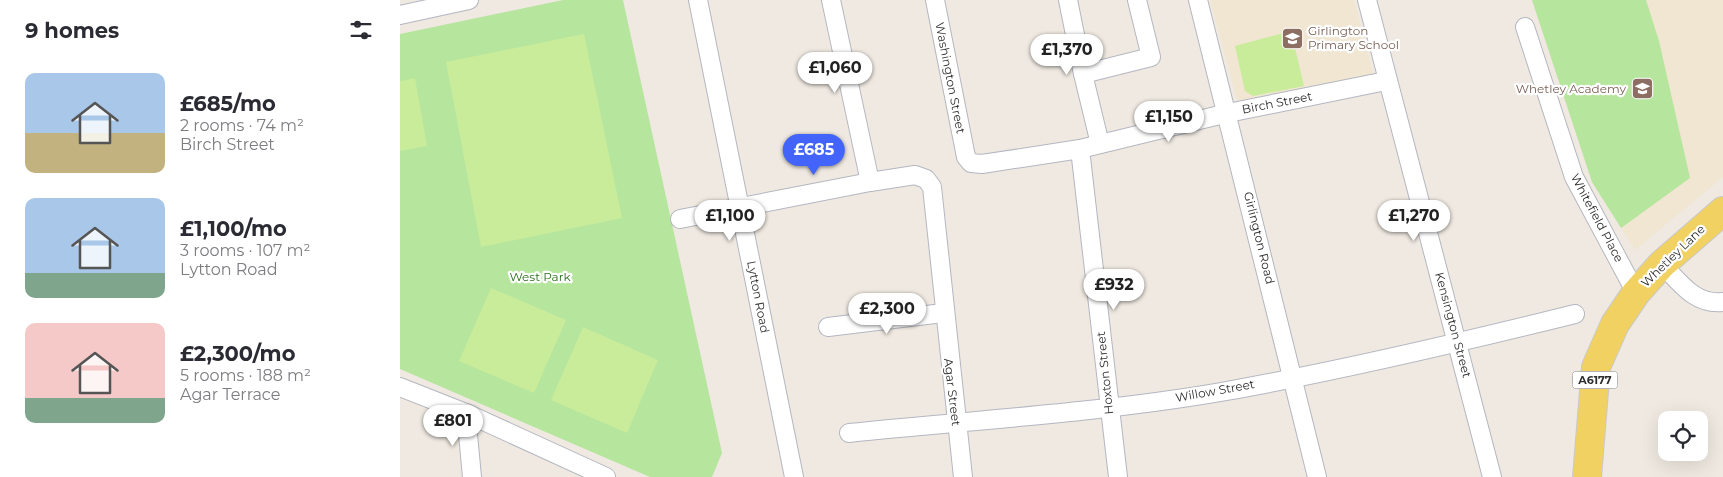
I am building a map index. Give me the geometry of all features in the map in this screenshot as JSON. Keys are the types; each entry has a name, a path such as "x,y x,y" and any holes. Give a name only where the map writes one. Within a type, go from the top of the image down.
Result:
{"main road":[{"name":"Whetley Lane","path":"1586,477 1596,367 1615,324 1636,293 1662,264 1723,211"}],"street":[{"path":"400,15 437,4 469,0"},
{"name":"Lytton Road","path":"698,0 794,477"},
{"path":"680,219 870,182 831,0"},
{"name":"Washington Street","path":"935,0 966,157"},
{"path":"1068,0 1100,144"},
{"path":"1083,74 1151,57 1137,0"},
{"name":"Girlington Road","path":"1198,0 1228,113 1317,477"},
{"name":"Kensington Street","path":"1367,0 1386,81 1458,343 1492,477"},
{"name":"Whitefield Place","path":"1525,27 1574,177 1636,293"},
{"name":"Birch Street","path":"966,157 971,163 982,164 1080,148 1228,113 1386,81"},
{"name":"Hoxton Street","path":"1080,148 1108,408 1118,477"},
{"name":"Agar Street","path":"870,182 915,175 926,179 932,187 943,313 963,477"},
{"path":"1662,264 1687,291 1709,303 1723,302"},
{"path":"828,327 943,313"},
{"name":"Willow Street","path":"849,433 1108,408 1221,392 1458,343 1575,314"},
{"path":"400,387 466,413 606,477"},
{"path":"466,413 472,477"}],"shaded area":[{"name":"Girlington Primary School","path":"1210,0 1354,0 1374,76 1238,103"},
{"name":"Whetley Academy","path":"1532,0 1723,0 1723,177 1635,250 1592,182"}],"green space":[{"name":"West Park","path":"563,0 623,0 722,453 712,477 650,477 400,369 400,34"},
{"name":"Whetley Academy","path":"1532,0 1646,0 1659,41 1690,178 1621,228 1592,182"},
{"path":"1291,31 1304,86 1253,96 1245,91 1235,46"},
{"path":"584,34 622,218 481,247 446,62"},
{"path":"415,78 427,146 400,151 400,81"},
{"path":"491,288 566,320 534,393 459,361"},
{"path":"583,327 658,360 627,433 551,400"}],"place":[{"name":"Girlington Primary School","path":"1292,38"},
{"name":"Whetley Academy","path":"1642,89"}]}
